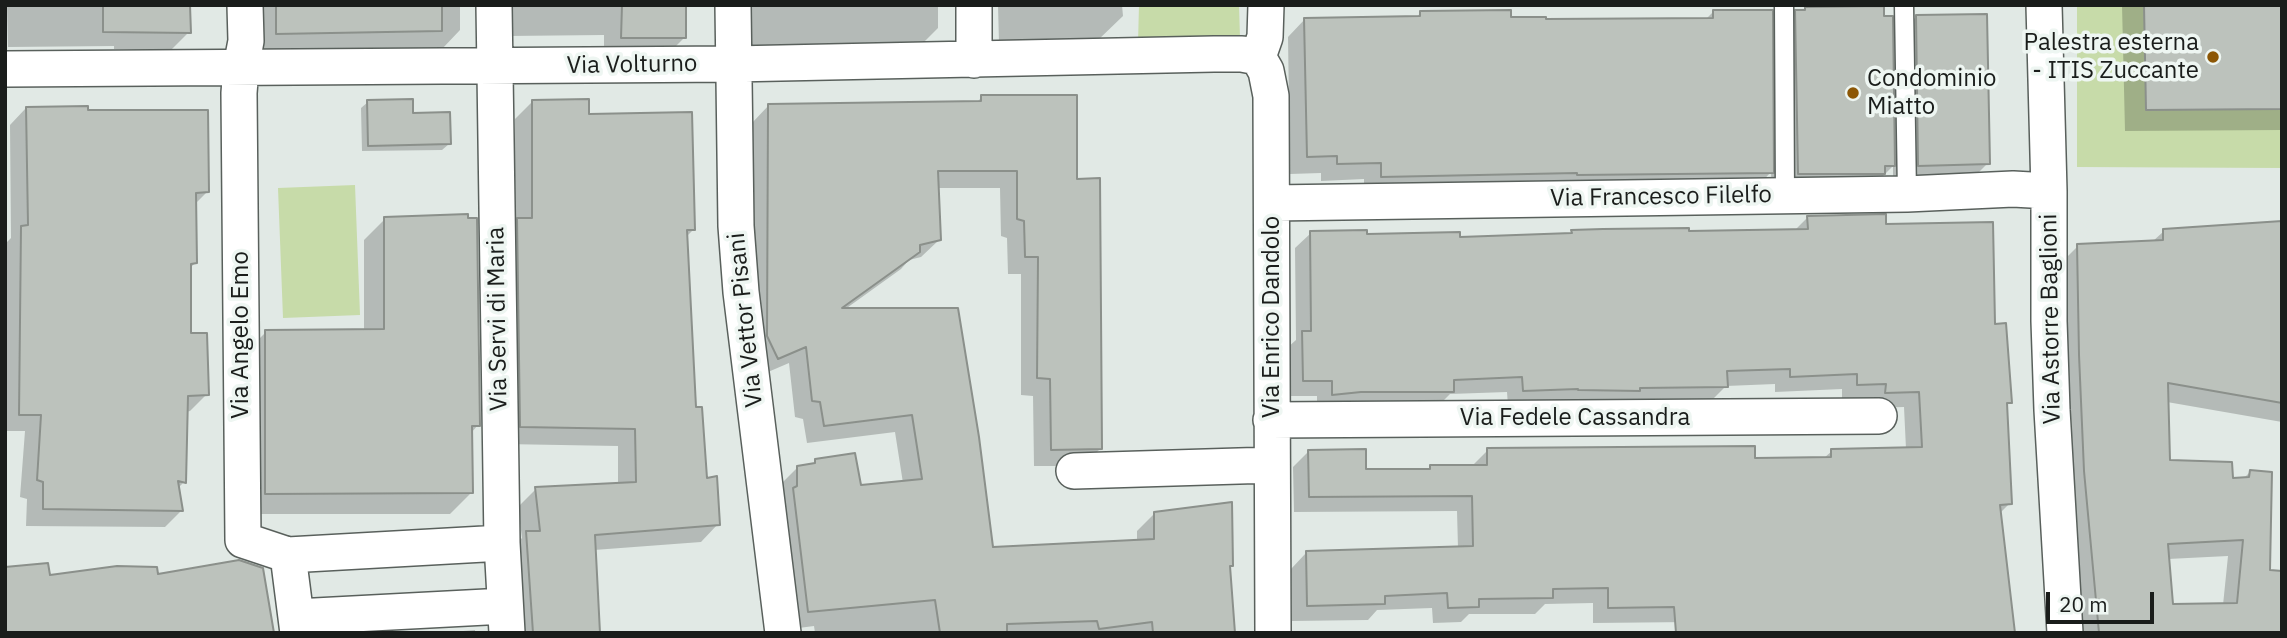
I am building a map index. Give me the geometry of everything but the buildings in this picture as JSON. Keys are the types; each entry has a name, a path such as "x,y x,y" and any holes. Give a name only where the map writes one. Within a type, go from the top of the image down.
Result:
{"street":[{"name":"Via Angelo Emo","path":"245,5 246,41 241,67 243,540 288,555"},
{"name":"Via Servi di Maria","path":"494,5 502,543 506,619"},
{"name":"Via Vettor Pisani","path":"733,5 736,226 741,292 783,633"},
{"path":"974,5 974,60"},
{"path":"1258,58 1265,37 1266,5"},
{"name":"Via Astorre Baglioni","path":"2044,5 2049,321 2065,633"},
{"name":"Via Volturno","path":"5,69 733,64 1214,54 1242,54 1258,58"},
{"name":"Via Enrico Dandolo","path":"1258,58 1266,71 1271,96 1273,633"},
{"name":"Via Francesco Filelfo","path":"1272,203 1907,194 2013,189 2049,191"},
{"name":"Via Fedele Cassandra","path":"1271,420 1879,416"},
{"path":"1074,471 1272,465"},
{"path":"502,543 288,555 297,625 506,619"}],"lane":[{"path":"1784,5 1785,196"},
{"path":"1904,5 1907,194"}],"green space":[{"path":"1139,5 1239,5 1240,38 1138,43"},
{"path":"2077,5 2144,5 2146,110 2282,109 2282,168 2077,167"},
{"path":"355,185 360,315 283,318 278,188"}],"place":[{"name":"Palestra esterna - ITIS Zuccante","path":"2213,57"},
{"name":"Condominio Miatto","path":"1853,93"}]}
